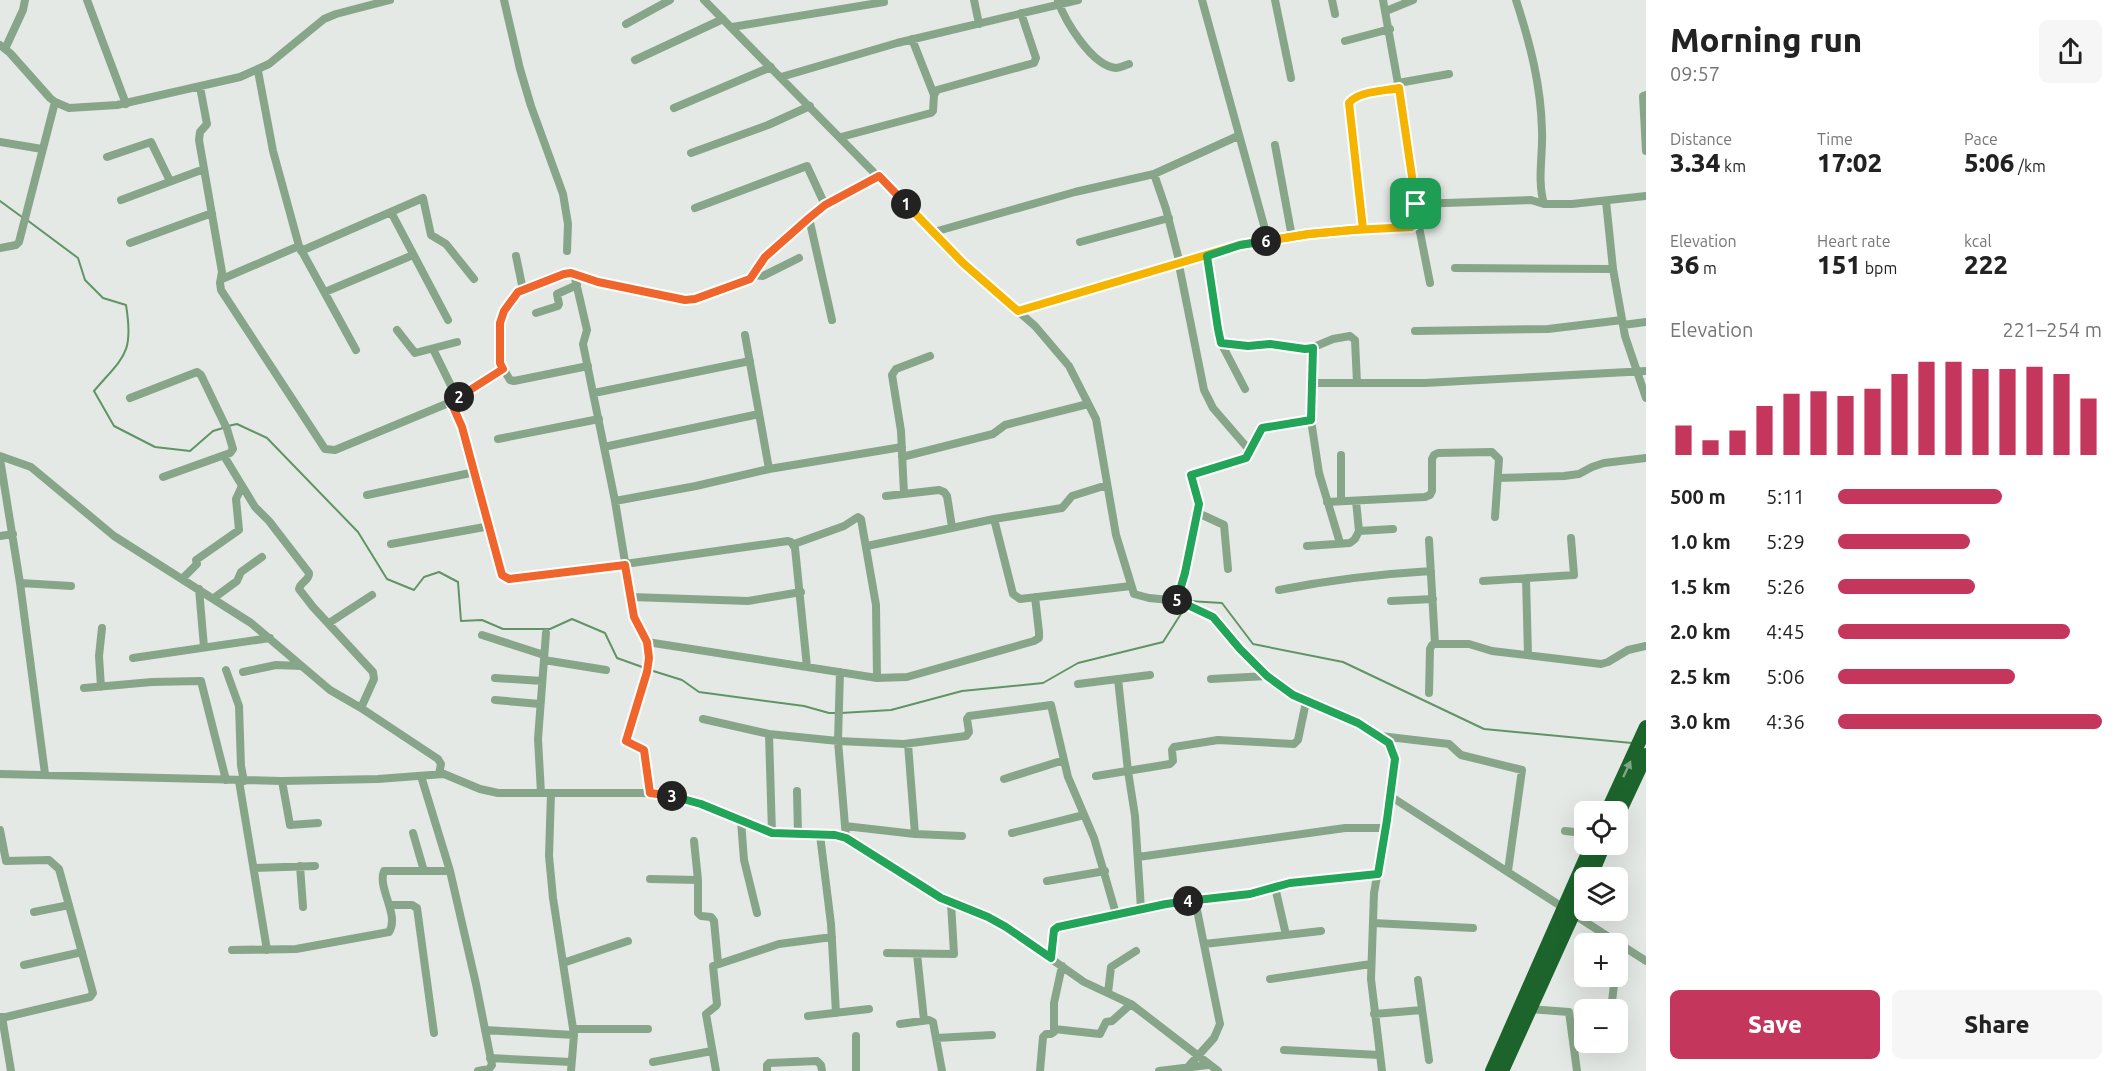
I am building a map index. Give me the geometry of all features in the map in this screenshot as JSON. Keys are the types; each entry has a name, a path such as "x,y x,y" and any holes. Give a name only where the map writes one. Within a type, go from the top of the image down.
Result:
{"highway":[{"path":"1617,801 1646,727"},
{"path":"1621,801 1641,775 1646,755"},
{"path":"1502,1071 1569,911 1589,855"},
{"path":"1492,1071 1574,904"}],"street":[{"path":"25,0 23,10 3,47 55,102 76,108 126,104 258,71 324,19 378,1 390,0"},
{"path":"87,0 126,104"},
{"path":"504,0 531,106 563,194 568,224 567,251"},
{"path":"626,24 670,0"},
{"path":"704,0 963,263 1035,326 1069,366 1095,419 1116,535 1134,594 1179,601 1213,617 1267,676 1293,695 1358,723 1389,743 1395,759 1374,893 1371,964 1374,1014 1382,1071"},
{"path":"974,0 979,24"},
{"path":"781,76 912,39 979,24 1058,2 1078,0"},
{"path":"1202,0 1268,240"},
{"path":"1275,0 1291,78"},
{"path":"1332,0 1335,14"},
{"path":"1383,0 1390,29 1418,222 1430,283"},
{"path":"1386,11 1413,0"},
{"path":"1516,0 1532,48 1539,86 1542,131 1540,190 1544,204"},
{"path":"732,27 884,2"},
{"path":"1058,2 1083,46 1101,62 1116,68 1129,64"},
{"path":"933,95 941,88 1034,63 1036,58 1021,13"},
{"path":"635,60 723,19"},
{"path":"1345,41 1390,29"},
{"path":"841,137 931,113 934,108 933,95 912,39"},
{"path":"674,108 771,67"},
{"path":"258,71 273,151 300,248 356,350"},
{"path":"1363,229 1349,103 1360,96 1449,74"},
{"path":"200,87 207,121 199,136 222,279 221,290 325,449 335,450 454,400 503,369"},
{"path":"1646,95 1643,96 1646,151"},
{"path":"0,249 18,244 55,102"},
{"path":"692,153 768,125 810,106"},
{"path":"934,232 1075,192 1154,174 1238,136"},
{"path":"0,142 42,148"},
{"path":"107,157 151,142 170,181"},
{"path":"1275,145 1292,237"},
{"path":"695,208 807,166 825,205"},
{"path":"121,200 204,169"},
{"path":"1154,174 1169,218 1204,390 1213,408 1251,452"},
{"path":"588,366 510,380 500,360 501,319 516,294 564,274 574,274 598,282 690,300 750,279 765,257 825,205 879,176"},
{"path":"1416,204 1531,200 1544,204 1606,201 1646,196"},
{"path":"222,279 423,198 431,235 447,244 474,279"},
{"path":"1606,201 1613,269 1627,346 1646,398"},
{"path":"391,212 448,321"},
{"path":"130,243 212,213"},
{"path":"809,218 832,320"},
{"path":"1080,242 1169,218"},
{"path":"1018,311 1240,245 1363,229 1411,227 1418,222"},
{"path":"325,292 413,255"},
{"path":"516,256 523,290"},
{"path":"1207,256 1221,343 1245,389"},
{"path":"754,275 763,276 799,258"},
{"path":"1455,268 1613,269"},
{"path":"574,274 586,327 583,342 615,501 630,597 634,617 647,642 649,658 647,672 626,741 644,750 650,793"},
{"path":"536,313 558,306 560,304 558,294 577,285"},
{"path":"1415,331 1548,329 1646,322"},
{"path":"397,330 415,353 457,342"},
{"path":"745,335 769,469"},
{"path":"1221,343 1248,346 1270,344 1305,349 1336,338 1353,337 1357,383"},
{"path":"1313,348 1311,420 1319,473 1340,543"},
{"path":"433,349 454,400 501,572 506,578 788,541 794,544 844,526 860,517 876,605 877,678"},
{"path":"904,494 902,447 892,375 896,369 930,356"},
{"path":"594,393 750,361"},
{"path":"1313,383 1425,383 1646,371"},
{"path":"130,398 197,372 201,375 227,429 233,448 230,453 163,477"},
{"path":"902,457 993,434 1005,425 1088,404"},
{"path":"604,447 759,414"},
{"path":"498,439 599,419"},
{"path":"1179,601 1199,501 1191,475 1246,458 1262,428 1311,420"},
{"path":"615,501 769,469 902,447"},
{"path":"1327,502 1425,497 1430,495 1432,490 1434,455 1492,452 1499,459 1495,517"},
{"path":"1341,455 1341,501"},
{"path":"224,456 255,507 269,521 309,573 299,589 375,676 361,708"},
{"path":"45,774 21,583 0,458 31,467 114,536 251,623 330,690 438,759 441,764 439,774"},
{"path":"1498,478 1579,474 1604,463 1646,458"},
{"path":"367,495 475,472"},
{"path":"867,546 952,527 1062,508 1072,496 1107,485"},
{"path":"183,578 197,564 196,560 239,530 236,499 242,486"},
{"path":"886,496 939,490 944,492 947,496 952,527"},
{"path":"1307,546 1353,542 1359,531 1356,501"},
{"path":"1197,512 1224,525 1228,569"},
{"path":"994,519 1013,594 1020,599 1131,586"},
{"path":"391,544 490,526"},
{"path":"1359,531 1393,529"},
{"path":"0,536 13,534"},
{"path":"1483,581 1574,575 1571,538"},
{"path":"1429,540 1435,644"},
{"path":"794,544 801,592 807,667"},
{"path":"213,598 237,581 241,572 262,557"},
{"path":"1279,590 1319,582 1431,571"},
{"path":"1526,579 1528,656"},
{"path":"21,583 71,586"},
{"path":"200,589 204,647"},
{"path":"630,597 748,601 801,592"},
{"path":"329,623 372,595"},
{"path":"647,642 877,678 907,677 1039,638 1035,597"},
{"path":"1391,601 1433,599"},
{"path":"101,687 99,656 102,628"},
{"path":"541,793 538,739 546,633"},
{"path":"482,635 544,657 606,670"},
{"path":"133,658 270,638"},
{"path":"1428,693 1430,649 1435,644 1469,644 1492,651 1601,664 1628,650 1646,646"},
{"path":"243,672 276,665 302,666"},
{"path":"226,670 238,706 242,781 267,950"},
{"path":"840,672 837,717 846,838"},
{"path":"1078,684 1150,675"},
{"path":"1211,679 1267,676"},
{"path":"495,678 542,681"},
{"path":"1118,679 1135,816 1142,909"},
{"path":"84,688 152,682 201,681 226,780"},
{"path":"495,700 540,704"},
{"path":"1096,776 1170,764 1173,761 1174,747 1214,740 1294,744 1298,740 1306,702"},
{"path":"703,719 769,734 838,741 908,744 966,736 969,732 967,719 969,716 1048,705 1052,707 1071,785 1105,871 1116,914"},
{"path":"769,734 772,833"},
{"path":"1376,735 1449,744 1461,755 1522,770 1508,872"},
{"path":"908,744 915,834"},
{"path":"1004,779 1064,760"},
{"path":"0,774 242,781 439,774 488,791 551,794 650,793 694,801 772,833 846,838 951,903 988,917 1006,927 1084,982 1131,1004 1218,1071"},
{"path":"422,776 450,871 485,1030 491,1068 478,1071"},
{"path":"282,781 290,825 318,823"},
{"path":"797,791 798,835"},
{"path":"490,1058 571,1067 573,1032 549,856 551,794"},
{"path":"1390,796 1602,933"},
{"path":"1012,833 1084,815"},
{"path":"741,821 744,860 757,913"},
{"path":"845,826 915,834 962,836"},
{"path":"1138,857 1345,828 1386,828"},
{"path":"0,830 6,861 49,860 59,868 93,993 1,1017 11,1071"},
{"path":"1566,831 1574,832"},
{"path":"413,833 424,870"},
{"path":"820,835 831,937 836,1013"},
{"path":"694,841 698,880 698,913 701,916 711,917 714,921 718,963"},
{"path":"300,866 303,907"},
{"path":"254,868 315,866"},
{"path":"232,950 310,948 389,932 392,927 382,877 384,871 450,871"},
{"path":"1047,881 1105,871"},
{"path":"1051,958 1055,928 1142,909 1250,894 1290,883 1378,874"},
{"path":"650,879 698,880"},
{"path":"1275,887 1286,935"},
{"path":"1187,1069 1214,1038 1220,1024 1195,900"},
{"path":"887,953 954,954 951,903"},
{"path":"34,912 69,905"},
{"path":"389,905 412,905 417,908 434,1033"},
{"path":"1373,923 1473,928"},
{"path":"1204,944 1321,931"},
{"path":"716,1071 706,1014 716,1006 713,966 779,944 831,937"},
{"path":"563,963 628,941"},
{"path":"1628,950 1646,961"},
{"path":"1108,993 1111,967 1136,951"},
{"path":"24,965 82,952"},
{"path":"917,954 924,1020"},
{"path":"1270,979 1371,964"},
{"path":"1040,1071 1043,1037 1046,1034 1053,1034 1054,1003 1062,966"},
{"path":"1418,980 1429,1060"},
{"path":"1054,1029 1100,1034 1106,1022 1112,1021 1131,1004"},
{"path":"808,1016 869,1009"},
{"path":"1529,1009 1569,1012 1577,1071"},
{"path":"1374,1014 1422,1010"},
{"path":"900,1024 931,1020 942,1071"},
{"path":"485,1030 573,1032 648,1029"},
{"path":"936,1038 992,1035"},
{"path":"856,1036 856,1071"},
{"path":"1284,1050 1379,1055"},
{"path":"653,1062 712,1051"},
{"path":"767,1071 767,1065 770,1064 817,1061 822,1071"},
{"path":"1159,1071 1208,1065"}],"waterway":[{"path":"0,201 22,217"},
{"path":"27,220 78,258 85,280 103,298 126,305 129,334 127,345 113,370 94,391 114,426 155,447 190,451 213,431 223,428"},
{"path":"228,426 237,424 267,438 358,532 387,579 414,590 424,577 439,572 458,582 461,621 482,620 503,629 550,629 572,619 605,633 617,658 645,668"},
{"path":"1189,601 1222,603 1253,644 1343,662 1484,729 1632,743"},
{"path":"841,713 891,710 962,691 1043,683 1078,663 1163,642 1186,606"},
{"path":"650,670 682,680 699,692 804,706 836,713"}],"route":[{"path":"1416,204 1399,88 1360,96 1349,103 1363,229 1323,232 1309,234 1292,237 1268,240 1240,245 1207,256 1221,343 1313,348 1311,420 1262,428 1246,458 1191,475 1199,504 1177,600 1213,617 1267,676 1293,695 1358,723 1389,743 1395,759 1378,874 1290,883 1256,893 1166,904 1058,927 1054,930 1051,958 1006,927 941,898 843,836 762,831 687,799 650,793 644,750 626,741 647,672 649,647 634,617 625,565 509,579 502,575 462,427 451,402 503,369 500,360 500,323 504,311 518,292 568,273 613,286 685,300 695,299 750,279 765,257 825,205 879,176 963,263 1018,311 1240,245 1268,240 1309,234 1411,227 1418,222 1416,204"}]}
